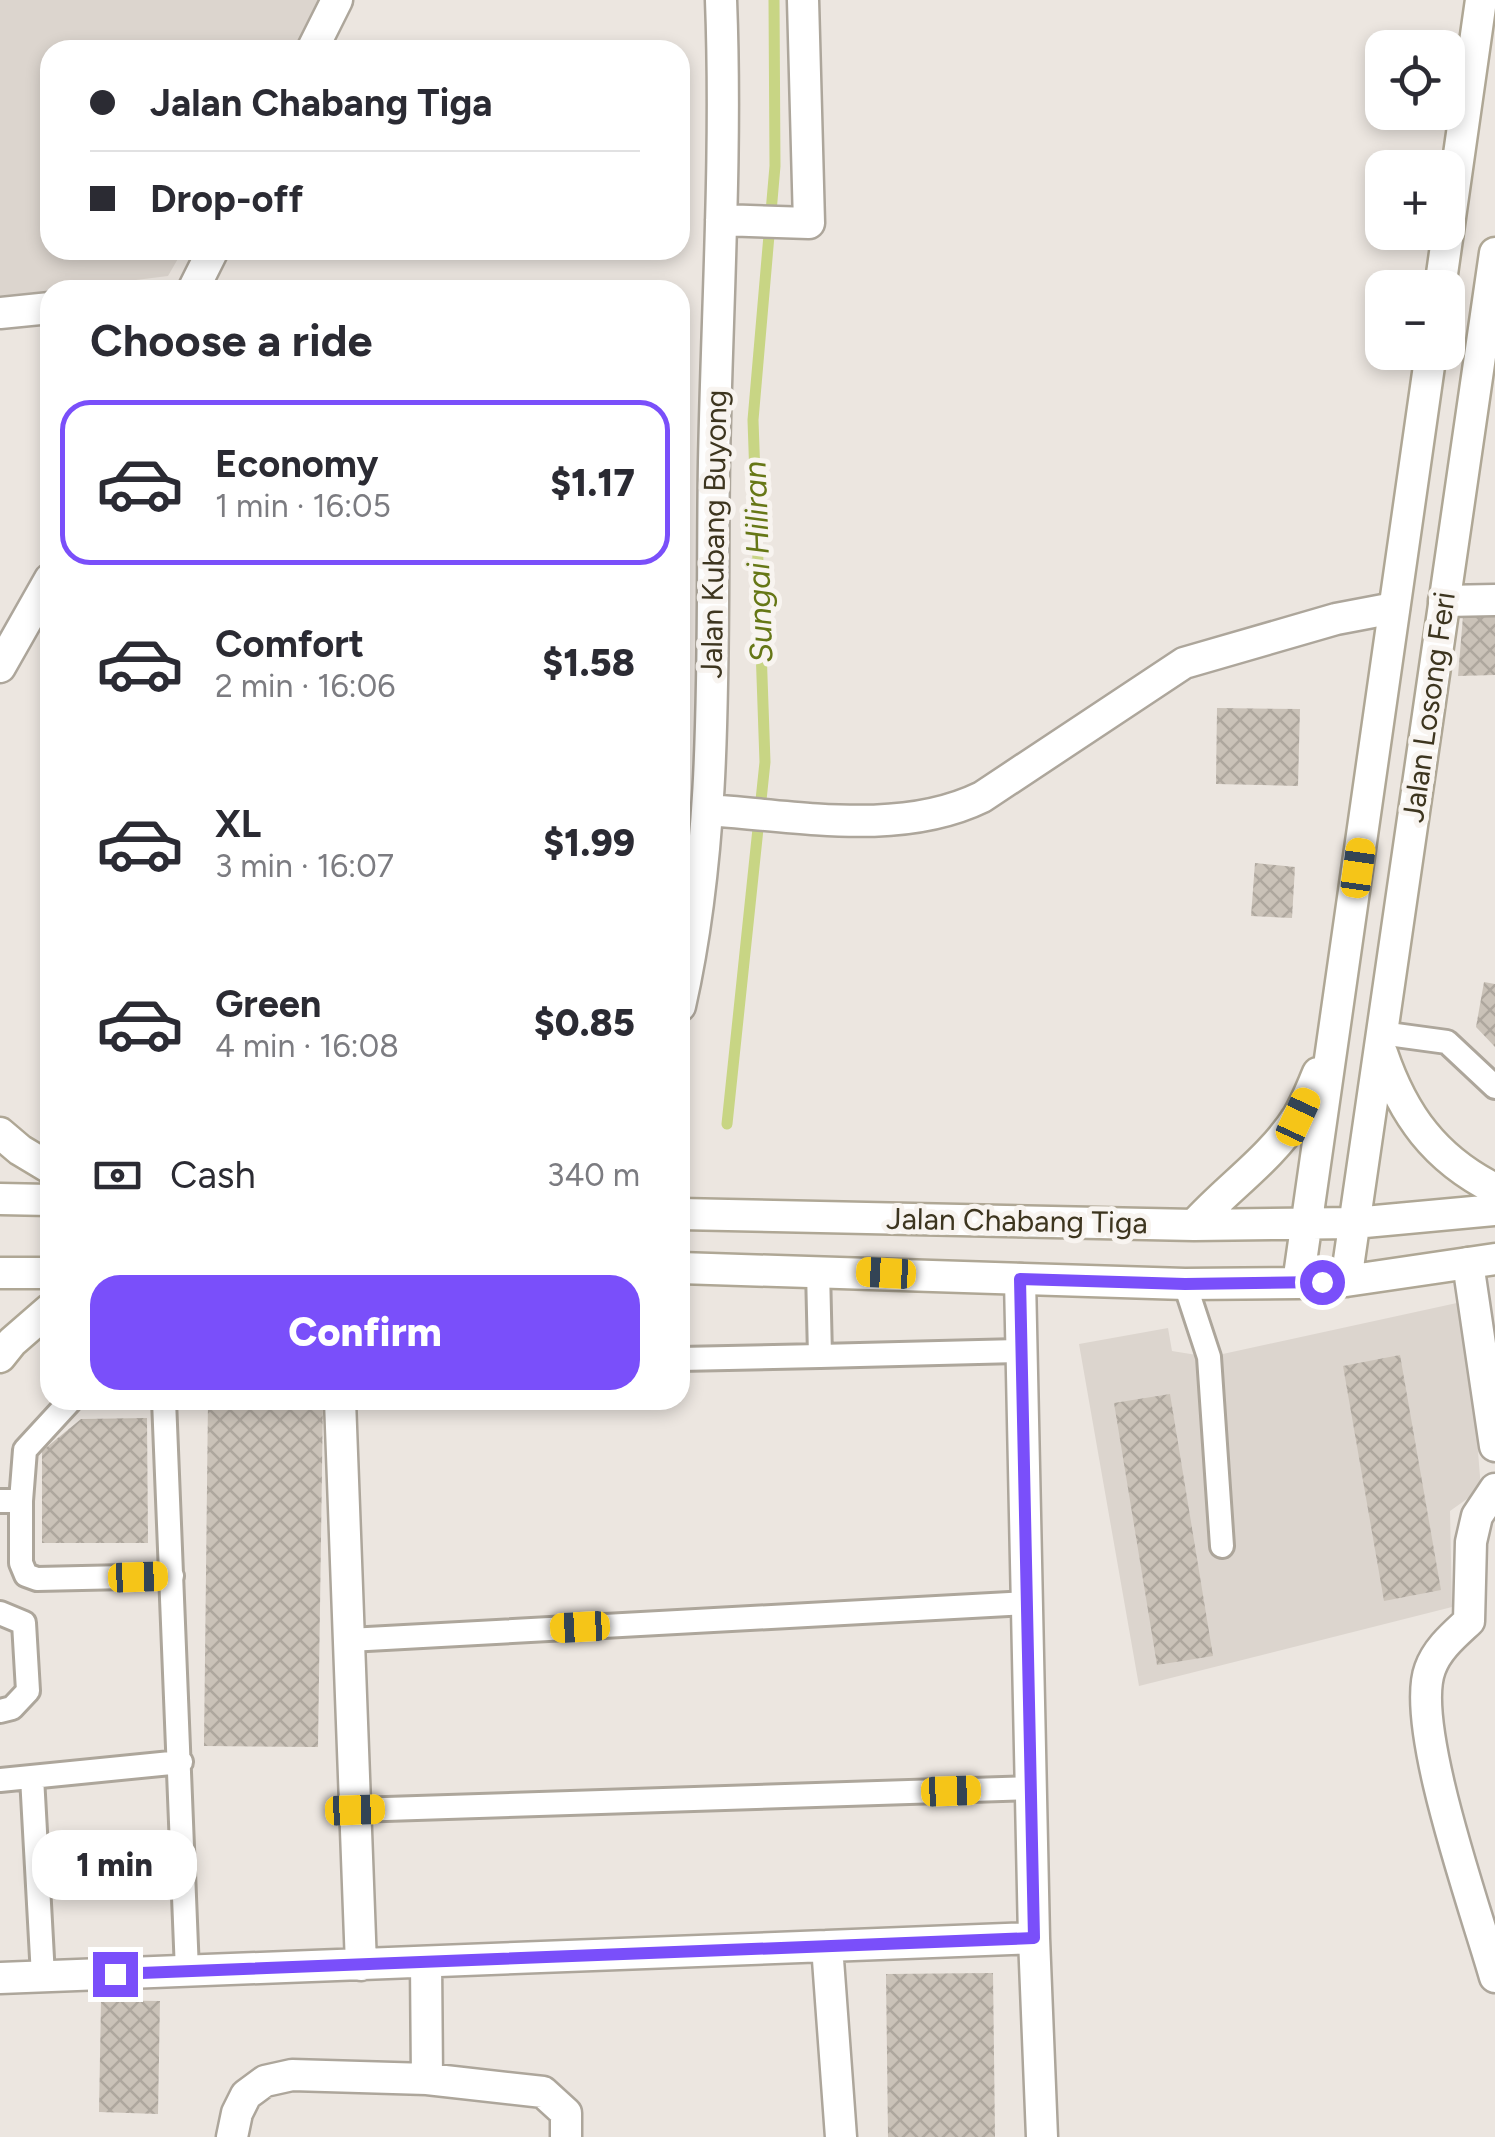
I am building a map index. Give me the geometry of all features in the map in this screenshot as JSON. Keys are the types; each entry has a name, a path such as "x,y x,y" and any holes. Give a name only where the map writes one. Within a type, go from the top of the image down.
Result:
{"street":[{"path":"317,40 336,0"},
{"name":"Jalan Kubang Buyong","path":"690,936 708,810 725,104 721,0"},
{"path":"722,220 810,223 803,0"},
{"path":"1443,270 1481,0"},
{"name":"Jalan Losong Feri","path":"1346,1281 1495,253"},
{"path":"0,313 40,309"},
{"name":"Jalan Losong Feri","path":"1298,1283 1428,370"},
{"path":"0,667 40,597"},
{"path":"1444,601 1495,600"},
{"path":"708,810 868,820 952,811 982,796 1184,663 1336,619 1394,608"},
{"path":"1380,1039 1394,1087 1426,1140 1473,1178 1495,1188"},
{"path":"1194,1226 1222,1194 1257,1166 1298,1117 1332,1043"},
{"path":"0,1133 40,1162"},
{"path":"0,1199 40,1200"},
{"name":"Jalan Chabang Tiga","path":"690,1214 1194,1226 1354,1223 1495,1210"},
{"path":"1481,1261 1495,1446"},
{"name":"Jalan Chabang Tiga","path":"690,1268 1185,1284 1298,1283 1346,1281 1481,1261"},
{"path":"0,1273 40,1273"},
{"path":"1020,1279 1030,1788 1042,2137"},
{"path":"0,1358 40,1318"},
{"path":"340,1410 361,1965"},
{"path":"1495,1489 1477,1516 1471,1542 1482,1618 1444,1644 1430,1668 1424,1698 1434,1764 1495,1977"},
{"path":"0,1978 1034,1938"},
{"path":"827,1946 841,2137"},
{"path":"426,1962 427,2079"},
{"path":"232,2137 246,2095 265,2081 292,2074 427,2079 544,2092 566,2112 566,2137"}],"lane":[{"path":"1380,1039 1447,1042 1495,1087"},
{"path":"809,1269 820,1356"},
{"path":"1185,1284 1209,1358 1222,1546"},
{"path":"690,1360 1021,1351"},
{"path":"62,1410 24,1450 10,1501 26,1575 37,1580 172,1576"},
{"path":"164,1410 188,1971"},
{"path":"348,1640 1026,1603"},
{"path":"0,1613 24,1623 28,1692 12,1708 0,1711"},
{"path":"0,1780 180,1762"},
{"path":"32,1777 42,1976"},
{"path":"355,1810 1030,1788"}],"shaded area":[{"path":"0,0 325,0 303,40 40,40 40,260 177,260 168,276 40,280 40,292 0,297"},
{"path":"1466,1301 1481,1489 1450,1511 1452,1607 1139,1686 1079,1344 1168,1328 1172,1351 1209,1357"}],"building":[{"path":"1464,604 1495,605 1495,675 1458,676"},
{"path":"1217,708 1300,709 1298,786 1216,784"},
{"path":"1255,863 1295,867 1292,918 1251,916"},
{"path":"1484,982 1495,984 1495,1047 1476,1027"},
{"path":"1400,1355 1441,1590 1384,1601 1343,1366"},
{"path":"1170,1394 1213,1656 1157,1665 1114,1403"},
{"path":"208,1410 323,1410 318,1747 204,1746"},
{"path":"147,1418 148,1543 42,1543 42,1451 81,1419"},
{"path":"993,1973 995,2137 888,2137 886,1974"},
{"path":"101,2000 160,2001 158,2114 99,2112"}],"waterway":[{"name":"Sungai Hiliran","path":"727,1124 765,762 753,420 775,166 774,0"}],"route":[{"path":"115,1974 1034,1938 1020,1279 1185,1284 1322,1282"}]}
